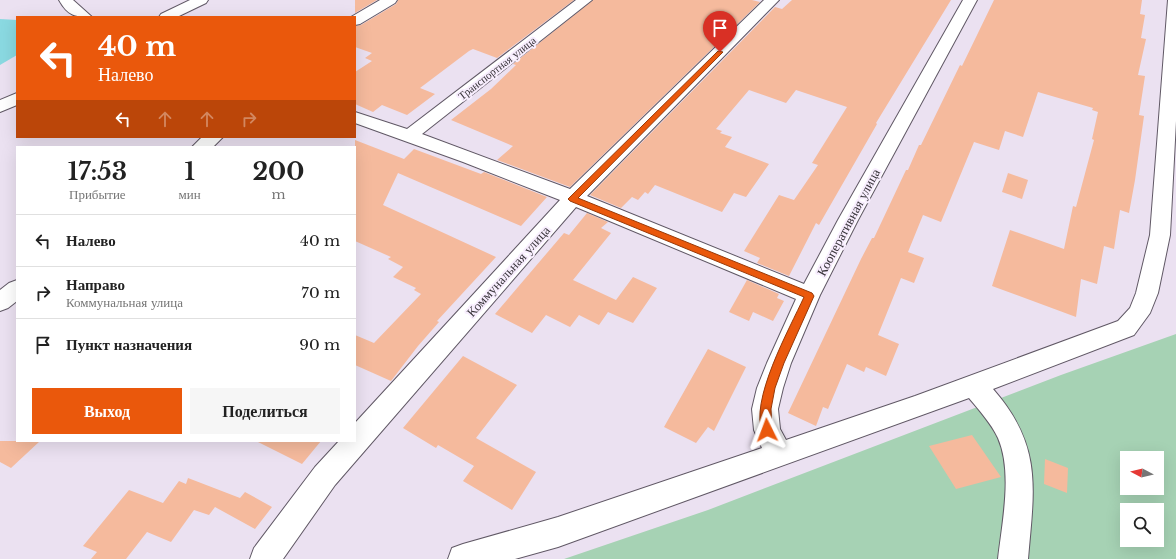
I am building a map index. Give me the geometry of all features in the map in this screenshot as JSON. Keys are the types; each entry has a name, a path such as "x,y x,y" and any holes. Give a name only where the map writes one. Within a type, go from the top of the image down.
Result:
{"street":[{"path":"66,0 69,5 84,16"},
{"path":"168,16 201,0"},
{"path":"356,20 390,0"},
{"name":"Транспортная улица","path":"410,135 585,0"},
{"name":"Коммунальная улица","path":"356,441 572,199 772,0"},
{"name":"Кооперативная улица","path":"779,454 767,430 765,409 778,363 809,296 848,220 970,0"},
{"path":"463,559 558,532 974,385 1126,328 1139,313 1147,293 1160,235 1175,0"},
{"path":"0,98 16,93"},
{"path":"0,107 16,99"},
{"path":"356,117 410,135 572,199 809,296"},
{"path":"202,146 213,138"},
{"path":"0,302 16,290"},
{"path":"974,385 998,414 1013,443 1018,466 1018,492 1013,559"},
{"name":"Коммунальная улица","path":"265,559 325,476 355,442"},
{"path":"284,559 286,543 299,510"}],"green space":[{"path":"1176,334 1176,559 564,559 708,510 1061,375"}],"water":[{"path":"0,19 16,20 16,56 0,65"}],"building":[{"path":"355,0 377,0 355,13"},
{"path":"398,0 574,0 497,58 473,49 469,51 420,88 435,94 407,115 382,105 373,112 356,104 356,71 372,61 365,58 372,53 356,47 356,26 361,25 396,4"},
{"path":"593,0 752,0 760,2 570,187 497,160 513,146 451,120 491,89 516,65 513,64"},
{"path":"792,0 951,0 876,123 877,124 819,225 816,223 789,276 757,263 760,258 744,251 779,195 794,200 818,165 812,163 847,107 796,90 786,103 749,90 716,129 722,131 720,133 732,137 725,147 769,164 746,197 734,193 722,212 655,185 648,194 645,192 638,200 632,197 621,208 590,195 775,7 782,9"},
{"path":"994,0 1142,0 1140,14 1145,15 1141,38 1146,39 1138,75 1145,76 1139,115 1144,116 1129,213 1120,210 1114,249 1104,246 1097,284 1081,279 1076,317 992,286 1010,230 1064,249 1073,206 1076,207 1094,140 1092,139 1098,112 1092,110 1093,108 1038,92 1023,137 1005,131 999,150 974,142 941,222 923,215 908,252 924,258 914,283 901,278 878,335 899,344 886,376 866,367 864,372 847,364 828,409 823,407 816,426 788,413 861,259 872,238 874,238 906,170 908,170 919,145 921,145 960,65 962,66"},
{"path":"355,140 404,159 414,149 481,174 484,172 547,197 521,226 398,173 383,205 496,257 437,321 439,322 391,381 356,365 356,335 374,343 421,294 414,290 416,288 393,277 403,267 388,259 391,257 356,241"},
{"path":"1008,173 1028,180 1022,199 1002,192"},
{"path":"587,213 608,222 601,228 611,233 573,280 616,300 633,277 657,288 633,323 608,312 599,325 579,315 570,327 546,315 532,333 495,314 564,233 569,235"},
{"path":"747,280 779,294 777,298 784,301 773,321 753,312 749,321 729,312"},
{"path":"708,349 746,367 714,431 708,427 696,443 664,427"},
{"path":"463,356 517,385 476,438 536,472 512,510 463,481 474,466 438,445 436,448 403,428"},
{"path":"972,435 1001,477 956,489 929,446"},
{"path":"0,441 39,442 11,468 0,462"},
{"path":"258,442 320,442 302,464"},
{"path":"1045,459 1068,468 1067,493 1044,484"},
{"path":"188,478 240,498 245,492 272,507 255,529 215,507 209,515 194,510 171,542 147,532 126,559 91,559 97,552 83,546 129,490 163,503 179,481 186,484"}],"route":[{"path":"720,52 572,199 809,296 778,363 770,388 765,409 767,430"}]}
